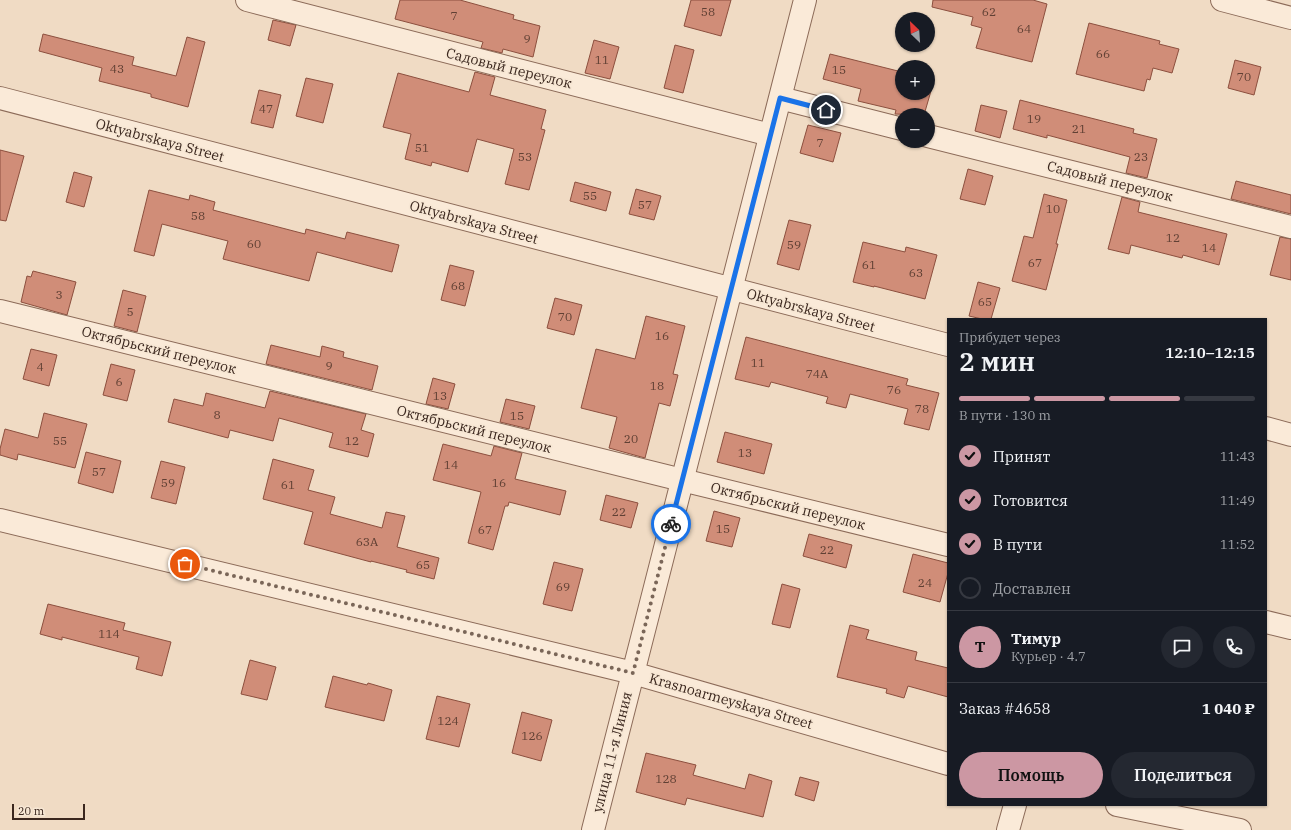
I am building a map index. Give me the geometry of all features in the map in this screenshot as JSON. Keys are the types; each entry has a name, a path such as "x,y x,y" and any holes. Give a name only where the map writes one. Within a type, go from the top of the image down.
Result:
{"street":[{"name":"Садовый переулок","path":"247,0 770,135"},
{"name":"улица 11-я Линия","path":"593,830 805,0"},
{"path":"1222,0 1291,18"},
{"name":"Oktyabrskaya Street","path":"0,98 947,345"},
{"path":"780,98 895,127"},
{"name":"Садовый переулок","path":"935,138 1291,226"},
{"name":"Октябрьский переулок","path":"0,310 947,545"},
{"path":"1267,428 1291,435"},
{"name":"Krasnoarmeyskaya Street","path":"0,520 633,673 947,764"},
{"path":"1267,622 1291,628"},
{"path":"1008,830 1015,806"},
{"path":"1123,806 1240,830"}],"building":[{"path":"400,0 460,0 514,15 513,19 540,26 533,57 503,49 502,53 481,48 483,42 395,19"},
{"path":"691,0 731,0 721,36 684,26"},
{"path":"933,0 1033,0 1047,4 1032,62 976,48 982,28 971,25 973,17 932,7"},
{"path":"273,20 296,25 290,46 268,40"},
{"path":"1089,23 1160,41 1159,44 1179,49 1172,73 1153,68 1150,80 1147,79 1144,91 1076,74"},
{"path":"43,34 134,57 132,65 176,76 187,37 205,42 188,107 151,97 151,94 99,81 102,68 39,51"},
{"path":"594,40 619,47 610,79 585,73"},
{"path":"675,45 694,50 683,93 664,88"},
{"path":"830,54 895,70 895,100 928,100 926,108 895,108 895,110 858,101 861,89 823,79"},
{"path":"1235,60 1261,67 1254,95 1228,88"},
{"path":"475,72 495,77 490,95 546,110 541,129 545,130 529,190 505,184 514,149 477,139 468,172 432,162 431,166 405,159 411,134 383,127 398,73 469,92"},
{"path":"306,78 333,84 323,123 296,116"},
{"path":"259,90 281,95 273,128 251,123"},
{"path":"1020,100 1134,129 1133,133 1157,139 1147,178 1126,173 1130,157 1047,135 1047,138 1013,129"},
{"path":"981,105 1007,111 1000,138 975,131"},
{"path":"808,125 841,133 833,162 800,153"},
{"path":"0,150 24,156 6,221 0,220"},
{"path":"968,169 993,176 985,205 960,199"},
{"path":"74,172 92,177 84,207 66,202"},
{"path":"1236,181 1291,195 1291,214 1231,199"},
{"path":"575,182 611,192 606,211 570,201"},
{"path":"636,189 661,196 654,220 629,214"},
{"path":"149,190 189,200 190,195 215,202 213,210 305,234 306,229 345,239 347,232 399,245 392,272 317,252 309,281 223,259 228,241 162,224 154,256 134,251"},
{"path":"1044,194 1067,200 1056,244 1058,244 1046,290 1012,281 1024,236 1033,238"},
{"path":"1122,197 1140,202 1138,212 1227,234 1219,265 1183,255 1182,258 1131,245 1129,254 1108,249"},
{"path":"789,220 811,225 799,270 777,264"},
{"path":"1280,237 1291,239 1291,280 1270,275"},
{"path":"863,242 905,252 906,247 937,255 925,299 853,282"},
{"path":"450,265 474,271 465,306 441,300"},
{"path":"33,271 76,282 67,315 21,302 27,276 31,277"},
{"path":"978,282 1000,288 991,318 978,318 969,316"},
{"path":"123,290 146,296 137,332 114,326"},
{"path":"555,298 582,305 574,335 547,328"},
{"path":"646,316 685,326 673,374 678,375 670,406 659,403 645,458 609,448 617,417 581,408 596,349 635,359"},
{"path":"746,337 908,379 906,385 939,393 929,430 904,424 908,409 850,394 846,408 826,403 828,397 771,382 769,387 735,379"},
{"path":"271,345 320,357 322,346 344,352 343,357 378,366 372,390 266,364"},
{"path":"31,349 57,355 49,386 23,379"},
{"path":"111,364 135,370 127,401 103,395"},
{"path":"433,378 455,384 448,409 426,404"},
{"path":"270,391 366,414 361,430 374,434 368,457 329,447 333,433 279,418 273,441 230,430 228,438 168,422 174,399 203,406 206,393 265,408"},
{"path":"506,399 535,406 529,429 500,422"},
{"path":"44,413 87,424 75,468 18,454 17,460 0,455 5,429 38,438"},
{"path":"725,432 772,444 764,474 717,462"},
{"path":"443,444 491,456 494,446 522,453 515,479 566,491 560,515 509,502 508,506 505,506 493,550 468,543 481,492 433,480"},
{"path":"86,452 121,461 113,493 78,483"},
{"path":"273,459 314,470 308,490 335,497 330,514 382,528 386,512 405,516 397,547 439,558 434,579 406,572 407,570 304,544 313,512 263,499"},
{"path":"161,461 185,467 176,504 151,498"},
{"path":"606,495 638,503 631,528 600,520"},
{"path":"714,511 740,518 732,547 706,541"},
{"path":"809,534 852,545 846,568 803,556"},
{"path":"913,554 947,563 947,577 940,602 903,592"},
{"path":"554,562 583,569 572,611 543,604"},
{"path":"782,584 800,589 790,628 772,624"},
{"path":"48,604 125,623 123,630 171,642 162,676 136,669 139,657 62,637 62,640 40,634"},
{"path":"850,625 869,630 866,639 917,652 915,660 947,668 947,697 908,686 904,698 886,693 887,689 837,677"},
{"path":"250,660 276,667 267,700 241,694"},
{"path":"333,676 367,685 368,683 392,690 384,721 325,707"},
{"path":"437,696 470,704 459,747 426,739"},
{"path":"522,712 552,720 541,761 512,753"},
{"path":"646,753 696,765 693,775 745,789 749,774 772,781 763,817 687,798 685,805 636,792"},
{"path":"800,777 819,782 814,801 795,795"}],"way so far":[{"path":"185,564 633,673 671,524"}],"route":[{"path":"671,524 780,98 826,110"}]}
